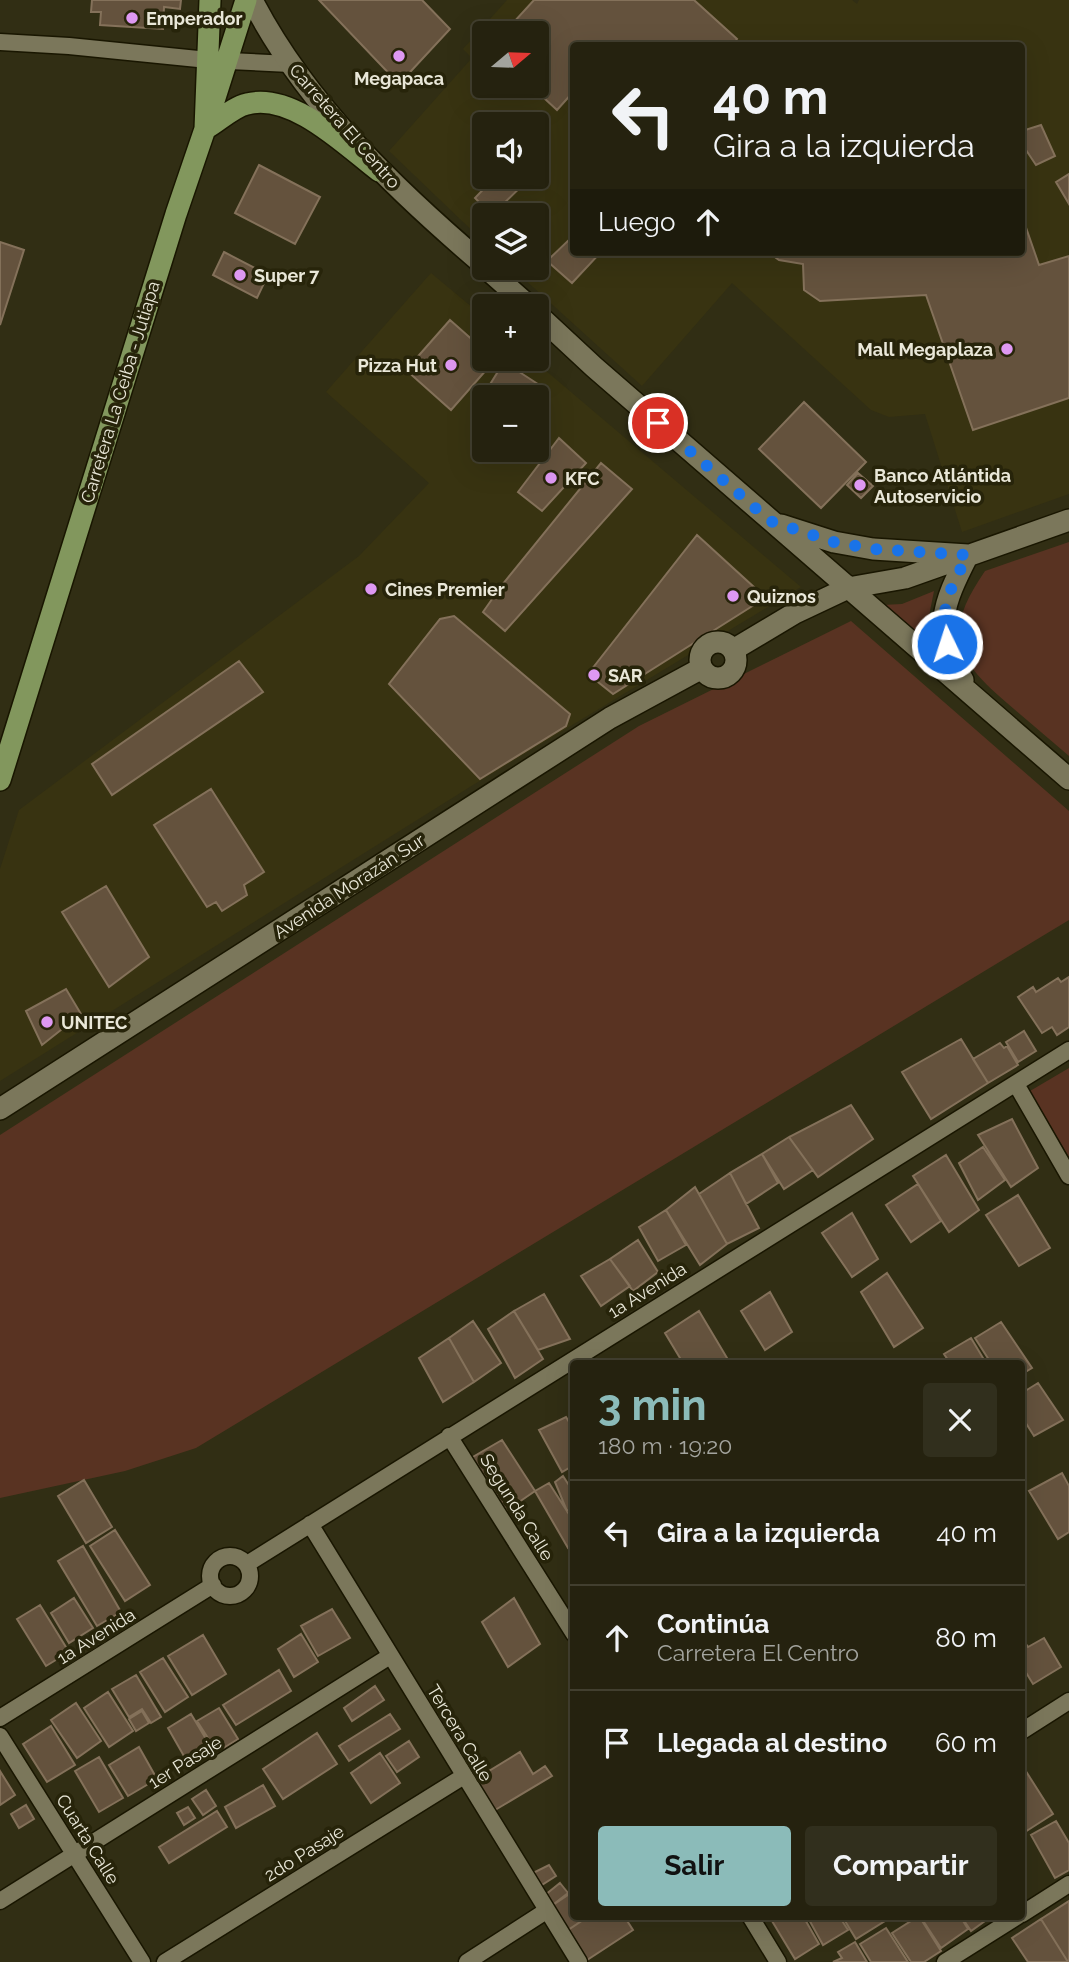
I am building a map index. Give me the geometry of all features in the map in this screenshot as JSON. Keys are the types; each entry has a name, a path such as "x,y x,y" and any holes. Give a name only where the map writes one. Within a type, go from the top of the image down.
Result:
{"main road":[{"name":"Carretera La Ceiba - Jutiapa","path":"0,780 176,214 205,129 218,60 210,0"},
{"path":"218,60 246,0"},
{"name":"Carretera El Centro","path":"253,0 290,64 379,170 472,256"},
{"path":"205,129 246,104 275,102 314,121 379,170"},
{"name":"Carretera El Centro","path":"500,280 515,294"},
{"path":"549,325 770,521 1069,779"},
{"name":"Avenida Morazán Sur","path":"0,1109 599,726 702,667 710,676 727,676 735,667 733,650 795,613 848,588 905,578 1069,520"},
{"path":"770,521 834,542 873,549 968,555 950,590 944,611 943,629 950,660 976,699"}],"street":[{"path":"0,42 290,64"},
{"name":"1a Avenida","path":"571,1360 1069,1050"},
{"path":"1016,1084 1069,1176"},
{"name":"1a Avenida","path":"247,1564 570,1361"},
{"name":"Segunda Calle","path":"449,1436 570,1628"},
{"name":"Tercera Calle","path":"310,1524 579,1962"},
{"path":"236,1556 247,1564 250,1570 249,1583 241,1593 228,1596 217,1591 213,1585 211,1572 217,1561 223,1557 236,1556"},
{"name":"1a Avenida","path":"0,1718 213,1585"},
{"name":"1er Pasaje","path":"0,1901 390,1656"},
{"path":"1025,1729 1069,1701"},
{"name":"Cuarta Calle","path":"0,1736 142,1962"},
{"name":"2do Pasaje","path":"165,1962 464,1776"},
{"path":"1025,1912 1069,1884"},
{"path":"467,1962 546,1911"},
{"path":"752,1920 778,1962"},
{"path":"945,1962 1012,1920"}],"shaded area":[{"path":"507,0 852,0 857,4 859,0 1069,0 1069,494 962,532 925,414 889,417 871,410 732,283 642,386 549,302 549,294 541,294 525,280 549,280 549,203 472,203 472,231 389,151 472,58 472,98 550,98 550,21 488,21"},
{"path":"472,39 472,58 463,49"},
{"path":"431,273 472,307 472,371 546,371 801,587 473,785 0,1081 0,869 19,810 359,556 429,483 326,392"},
{"path":"1069,542 1069,756 975,672 960,643 960,628 963,611 985,571"},
{"path":"934,591 928,621 929,643 882,605 902,604"},
{"path":"851,621 1069,811 1069,920 196,1448 125,1471 0,1498 0,1135 639,726"},
{"path":"1069,1068 1069,1157 1030,1091"}],"building":[{"name":"Emperador","path":"92,0 181,0 180,9 164,7 163,29 100,25 101,12 91,12"},
{"name":"Megapaca","path":"319,0 422,0 450,29 399,84"},
{"path":"534,0 694,0 737,39 735,42 570,42 570,95 557,110 544,98 550,98 550,21 515,21"},
{"path":"1041,125 1055,156 1036,165 1025,148 1025,130"},
{"path":"259,165 320,197 295,244 235,213"},
{"path":"1069,174 1069,204 1056,182"},
{"path":"484,189 519,189 504,203 480,203 475,198"},
{"name":"Mall Megaplaza","path":"1025,225 1039,265 1069,256 1069,398 973,430 926,295 820,301 804,290 803,264 779,260 774,256 1025,256"},
{"path":"570,239 570,256 597,256 572,283 549,263 549,259"},
{"path":"0,242 24,250 0,325"},
{"name":"Super 7","path":"224,252 268,275 257,298 213,275"},
{"name":"Pizza Hut","path":"450,320 472,339 472,371 485,371 451,410 406,370"},
{"name":"Pizza Hut","path":"450,320 472,339 472,371 485,371 451,410 406,370"},
{"path":"498,371 518,371 539,385 490,385"},
{"path":"804,402 866,462 821,508 759,449"},
{"name":"KFC","path":"559,438 586,463 542,511 518,492 541,462 549,462 549,451"},
{"path":"601,463 632,489 505,631 483,612"},
{"name":"Banco Atlántida Autoservicio","path":"858,473 873,486 861,498 847,485"},
{"path":"697,535 755,588 754,605 613,694 588,674"},
{"path":"454,616 570,714 566,726 480,779 389,684 440,619"},
{"path":"239,661 263,692 112,795 92,764"},
{"path":"211,789 264,872 244,885 247,895 222,911 216,902 207,907 154,825"},
{"path":"106,886 149,957 109,987 62,912"},
{"path":"1069,977 1069,1027 1057,1035 1052,1027 1042,1033 1018,997 1033,987 1036,992 1058,978 1061,982"},
{"path":"66,989 81,1014 42,1045 26,1011"},
{"path":"1024,1031 1036,1051 1018,1062 1006,1042"},
{"path":"961,1039 988,1083 931,1119 902,1072"},
{"path":"1000,1043 1004,1048 1007,1046 1018,1065 988,1083 973,1059"},
{"path":"851,1105 873,1139 818,1177 789,1137"},
{"path":"1012,1119 1038,1168 1011,1187 978,1135"},
{"path":"789,1137 813,1170 784,1189 762,1154"},
{"path":"983,1147 1005,1180 978,1200 959,1163"},
{"path":"762,1154 778,1183 746,1204 730,1173"},
{"path":"946,1155 979,1210 949,1232 913,1176"},
{"path":"730,1173 759,1228 727,1244 699,1194"},
{"path":"918,1184 941,1221 911,1242 886,1205"},
{"path":"695,1187 727,1244 700,1265 666,1210"},
{"path":"1018,1195 1050,1248 1019,1266 986,1215"},
{"path":"666,1210 686,1245 658,1261 639,1227"},
{"path":"852,1213 878,1259 852,1277 822,1233"},
{"path":"638,1240 658,1272 633,1291 610,1259"},
{"path":"610,1259 630,1286 601,1306 581,1276"},
{"path":"887,1273 923,1328 894,1347 861,1292"},
{"path":"770,1292 792,1332 765,1350 741,1311"},
{"path":"544,1294 570,1339 538,1350 514,1311"},
{"path":"514,1311 543,1359 515,1378 488,1329"},
{"path":"699,1311 728,1360 681,1360 665,1333"},
{"path":"473,1321 501,1363 474,1382 449,1338"},
{"path":"1001,1322 1032,1368 1025,1372 1025,1360 989,1360 975,1338"},
{"path":"449,1338 474,1382 443,1402 419,1358"},
{"path":"971,1338 984,1360 948,1360 944,1354"},
{"path":"1038,1383 1063,1420 1034,1436 1025,1422 1025,1391"},
{"path":"566,1417 570,1424 570,1467 562,1472 539,1430"},
{"path":"502,1440 535,1491 506,1511 471,1458"},
{"path":"1062,1473 1069,1486 1069,1532 1058,1539 1029,1491"},
{"path":"563,1476 570,1487 570,1509 567,1511 555,1482"},
{"path":"84,1480 112,1527 86,1543 58,1496"},
{"path":"549,1483 570,1516 570,1547 568,1548 535,1491"},
{"path":"115,1530 150,1585 125,1601 90,1546"},
{"path":"83,1546 121,1612 97,1626 58,1561"},
{"path":"74,1598 93,1628 69,1643 51,1613"},
{"path":"514,1598 540,1644 508,1667 482,1622"},
{"path":"40,1605 69,1652 46,1666 17,1619"},
{"path":"332,1609 350,1638 318,1656 301,1626"},
{"path":"301,1634 318,1662 294,1677 278,1649"},
{"path":"203,1635 226,1674 192,1695 168,1656"},
{"path":"1044,1638 1061,1667 1033,1684 1025,1671 1025,1642 1028,1647"},
{"path":"163,1658 188,1697 165,1712 140,1672"},
{"path":"279,1670 291,1691 236,1725 223,1705"},
{"path":"136,1675 161,1717 151,1723 142,1709 129,1717 112,1689"},
{"path":"375,1686 384,1700 352,1721 344,1708"},
{"path":"108,1692 133,1731 109,1747 84,1708"},
{"path":"76,1703 101,1741 77,1758 51,1720"},
{"path":"219,1708 238,1739 217,1752 197,1721"},
{"path":"142,1711 149,1723 136,1731 129,1719"},
{"path":"191,1714 209,1744 185,1758 168,1728"},
{"path":"390,1714 400,1729 349,1761 339,1746"},
{"path":"51,1726 75,1765 47,1782 23,1744"},
{"path":"317,1733 337,1764 283,1799 263,1769"},
{"path":"409,1741 419,1757 397,1772 386,1756"},
{"path":"139,1747 157,1779 128,1796 109,1765"},
{"path":"520,1752 533,1774 545,1766 552,1776 490,1813 471,1782"},
{"path":"380,1753 400,1783 371,1803 351,1773"},
{"path":"99,1757 123,1798 99,1812 75,1771"},
{"path":"1025,1770 1053,1814 1025,1832"},
{"path":"0,1771 15,1795 0,1805"},
{"path":"263,1785 275,1806 236,1828 225,1807"},
{"path":"206,1790 216,1806 203,1815 192,1799"},
{"path":"26,1805 34,1819 19,1828 11,1814"},
{"path":"188,1807 195,1818 184,1825 177,1813"},
{"path":"217,1811 227,1827 169,1863 159,1847"},
{"path":"1056,1821 1069,1843 1069,1870 1055,1878 1031,1835"},
{"path":"549,1865 556,1876 537,1888 529,1875"},
{"path":"560,1883 568,1893 550,1907 545,1895"},
{"path":"570,1894 570,1920 583,1920 565,1932 550,1907"},
{"path":"1069,1901 1069,1962 1068,1962 1041,1919"},
{"path":"1041,1919 1068,1962 1028,1962 1012,1938"},
{"path":"583,1920 627,1920 633,1930 584,1962 565,1932"},
{"path":"771,1920 805,1920 819,1944 795,1959"},
{"path":"809,1920 842,1920 848,1930 823,1945"},
{"path":"844,1920 885,1921 856,1939"},
{"path":"913,1920 922,1920 941,1951 924,1962 911,1962 892,1933"},
{"path":"923,1920 962,1920 968,1929 941,1948"},
{"path":"964,1920 986,1920 971,1931"},
{"path":"886,1928 908,1962 871,1962 860,1944"},
{"path":"855,1942 867,1962 833,1962 842,1958 838,1952"}],"place":[{"name":"Emperador","path":"132,18"},
{"name":"Megapaca","path":"399,56"},
{"name":"Super 7","path":"240,275"},
{"name":"Mall Megaplaza","path":"1007,349"},
{"name":"Pizza Hut","path":"451,365"},
{"name":"KFC","path":"551,478"},
{"name":"Banco Atlántida Autoservicio","path":"860,485"},
{"name":"Cines Premier","path":"371,589"},
{"name":"Quiznos","path":"733,596"},
{"name":"SAR","path":"594,675"},
{"name":"UNITEC","path":"47,1022"}],"route":[{"path":"658,423 770,521 834,542 873,549 903,553 968,555 950,590 944,611 943,629 947,644"}]}
